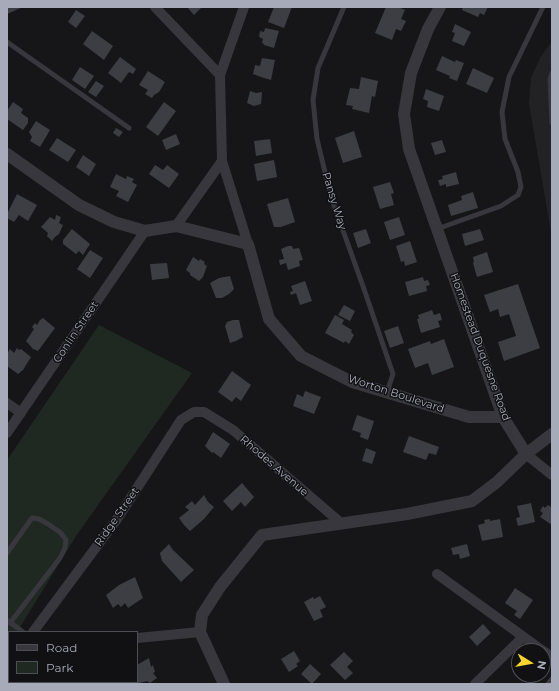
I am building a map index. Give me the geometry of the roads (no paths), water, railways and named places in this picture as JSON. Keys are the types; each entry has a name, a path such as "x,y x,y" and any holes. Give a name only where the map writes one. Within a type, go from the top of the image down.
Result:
{"street":[{"path":"155,7 220,75"},
{"path":"244,7 220,75 222,161 248,244"},
{"name":"Homestead Duquesne Road","path":"440,7 428,29 411,72 404,114 409,149 503,417 526,454"},
{"path":"7,154 80,205 114,222 145,231 176,226 248,244"},
{"path":"176,226 222,161"},
{"name":"Conlin Street","path":"7,433 145,231"},
{"name":"Worton Boulevard","path":"248,244 269,319 301,356 352,382 469,417 503,417"},
{"path":"7,403 21,413"},
{"name":"Ridge Street","path":"34,631 117,519 181,420 194,412 204,412"},
{"name":"Rhodes Avenue","path":"204,412 233,430 341,524"},
{"path":"224,684 200,632 202,615 220,587 262,535 407,514 472,501 497,482 526,454 552,434"},
{"path":"526,454 552,475"},
{"path":"438,574 532,643"},
{"path":"138,638 200,632"},
{"path":"475,684 523,637"}],"lane":[{"name":"Pansy Way","path":"344,7 318,68 313,100 317,139 331,197 364,289 392,374 387,392"},
{"path":"438,229 501,206 518,195 521,187 518,172 505,139 502,112 509,77 543,7"},
{"path":"7,42 129,128"},
{"path":"552,73 550,79 552,123"},
{"path":"7,553 32,518 39,519 62,533 66,540 60,558 8,622 22,631"}]}
